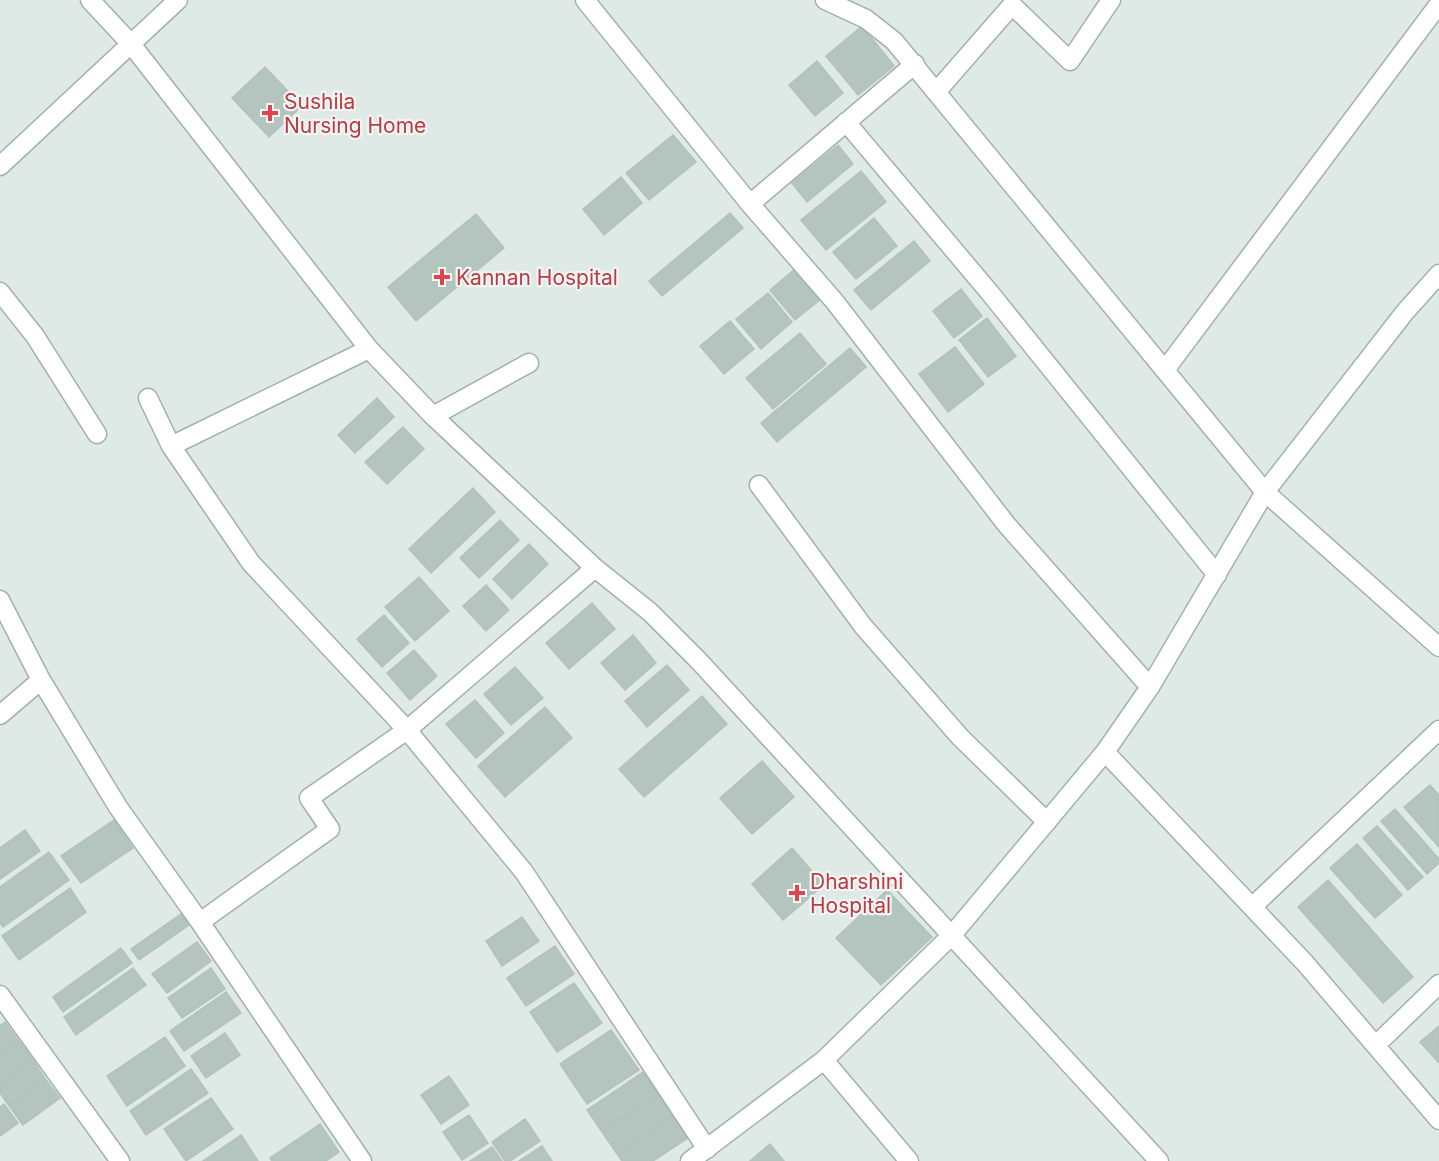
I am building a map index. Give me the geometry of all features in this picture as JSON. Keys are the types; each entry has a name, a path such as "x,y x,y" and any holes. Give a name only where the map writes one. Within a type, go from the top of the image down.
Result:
{"street":[{"path":"90,0 131,44 369,349 433,416 595,568 650,612 698,660 1159,1161"},
{"path":"0,166 178,0"},
{"path":"585,0 750,204 836,302 1006,524 1150,687"},
{"path":"825,0 866,19 894,41 1265,492 1439,647"},
{"path":"937,92 1012,5 1070,61 1111,0"},
{"path":"1165,370 1439,4"},
{"path":"750,204 915,64"},
{"path":"846,122 990,293 1217,575"},
{"path":"690,1161 824,1060 952,935 1105,752 1150,687 1265,492 1405,312 1439,274"},
{"path":"0,292 35,336 97,434"},
{"path":"171,446 369,349"},
{"path":"433,416 529,363"},
{"path":"148,398 171,446 251,563 407,730 524,872 707,1149"},
{"path":"759,485 863,626 960,737 1047,822"},
{"path":"200,922 330,829 309,798 407,730 595,568"},
{"path":"0,600 41,680 118,807 200,922 362,1161"},
{"path":"0,716 41,680"},
{"path":"1252,906 1439,730"},
{"path":"1105,752 1305,963 1439,1120"},
{"path":"1376,1046 1439,984"},
{"path":"0,995 120,1161"},
{"path":"824,1060 909,1161"}],"building":[{"path":"862,26 894,66 858,95 826,56"},
{"path":"817,61 843,93 815,116 789,85"},
{"path":"265,67 302,106 269,137 232,98"},
{"path":"673,135 696,162 649,200 626,173"},
{"path":"838,145 853,164 807,202 792,183"},
{"path":"861,171 886,202 826,250 801,220"},
{"path":"621,177 642,203 604,235 583,209"},
{"path":"730,213 743,228 662,296 649,281"},
{"path":"476,214 504,248 416,321 388,287"},
{"path":"874,218 897,246 856,279 833,252"},
{"path":"914,241 930,261 871,310 854,290"},
{"path":"795,269 821,299 795,320 770,290"},
{"path":"961,289 982,316 954,338 933,311"},
{"path":"768,293 792,322 761,349 736,319"},
{"path":"987,318 1016,356 988,377 959,340"},
{"path":"730,321 754,349 724,374 700,346"},
{"path":"800,333 826,364 773,409 746,378"},
{"path":"955,347 984,384 948,412 919,374"},
{"path":"850,348 866,367 777,442 761,423"},
{"path":"377,398 394,417 355,453 338,435"},
{"path":"403,427 424,449 387,484 365,462"},
{"path":"473,488 495,512 431,573 409,549"},
{"path":"500,520 519,540 479,578 460,558"},
{"path":"529,544 548,564 512,599 493,579"},
{"path":"419,577 449,611 415,641 385,607"},
{"path":"486,585 509,610 486,631 463,606"},
{"path":"592,603 615,629 569,669 546,643"},
{"path":"384,615 409,643 382,667 357,639"},
{"path":"633,635 656,663 625,690 601,663"},
{"path":"414,650 437,676 410,700 387,673"},
{"path":"667,665 689,690 647,727 625,701"},
{"path":"515,667 543,698 511,725 484,694"},
{"path":"702,696 727,724 644,797 619,769"},
{"path":"475,700 504,733 476,758 446,724"},
{"path":"545,707 572,738 505,797 478,766"},
{"path":"762,761 794,797 752,834 720,798"},
{"path":"1430,785 1439,795 1439,847 1404,807"},
{"path":"1395,809 1439,859 1439,863 1427,874 1381,821"},
{"path":"114,820 133,848 81,883 61,856"},
{"path":"1377,826 1423,877 1408,890 1363,838"},
{"path":"25,830 40,851 0,879 0,848"},
{"path":"1357,844 1402,895 1375,918 1330,868"},
{"path":"792,848 824,885 783,920 752,884"},
{"path":"49,852 69,880 3,927 0,923 0,887"},
{"path":"1328,880 1413,977 1383,1003 1298,907"},
{"path":"70,888 86,912 19,960 2,936"},
{"path":"887,890 932,937 881,985 836,938"},
{"path":"181,914 189,925 139,960 131,949"},
{"path":"522,917 539,941 502,966 486,941"},
{"path":"197,942 211,961 167,993 152,974"},
{"path":"555,946 574,974 526,1006 507,978"},
{"path":"121,948 132,963 63,1012 53,997"},
{"path":"133,968 146,985 76,1035 64,1017"},
{"path":"211,968 225,989 182,1018 168,998"},
{"path":"574,983 602,1023 557,1052 530,1012"},
{"path":"226,992 241,1013 184,1051 170,1031"},
{"path":"5,1022 19,1041 0,1055 0,1026"},
{"path":"1439,1026 1439,1063 1420,1042"},
{"path":"611,1030 639,1070 587,1104 560,1064"},
{"path":"225,1033 240,1055 206,1078 191,1056"},
{"path":"165,1037 185,1066 127,1106 107,1076"},
{"path":"19,1041 33,1060 0,1083 0,1055"},
{"path":"33,1060 46,1080 9,1106 0,1093 0,1083"},
{"path":"191,1069 208,1093 146,1135 130,1111"},
{"path":"643,1072 658,1094 602,1132 587,1110"},
{"path":"449,1076 469,1105 441,1124 421,1095"},
{"path":"46,1080 60,1098 23,1125 9,1106"},
{"path":"658,1094 673,1116 617,1154 602,1132"},
{"path":"211,1098 233,1129 186,1161 164,1129"},
{"path":"4,1104 18,1123 0,1136 0,1107"},
{"path":"469,1115 488,1143 462,1160 443,1132"},
{"path":"673,1116 688,1138 653,1161 622,1161 617,1154"},
{"path":"525,1119 540,1141 510,1161 505,1161 492,1142"},
{"path":"320,1124 339,1152 326,1161 272,1161 270,1158"},
{"path":"241,1135 258,1161 203,1161"},
{"path":"770,1144 784,1161 750,1161"},
{"path":"542,1146 552,1161 519,1161"},
{"path":"492,1147 502,1161 470,1161"}],"place":[{"name":"Sushila Nursing Home","path":"270,113"},
{"name":"Kannan Hospital","path":"442,277"},
{"name":"Dharshini Hospital","path":"797,893"}]}
